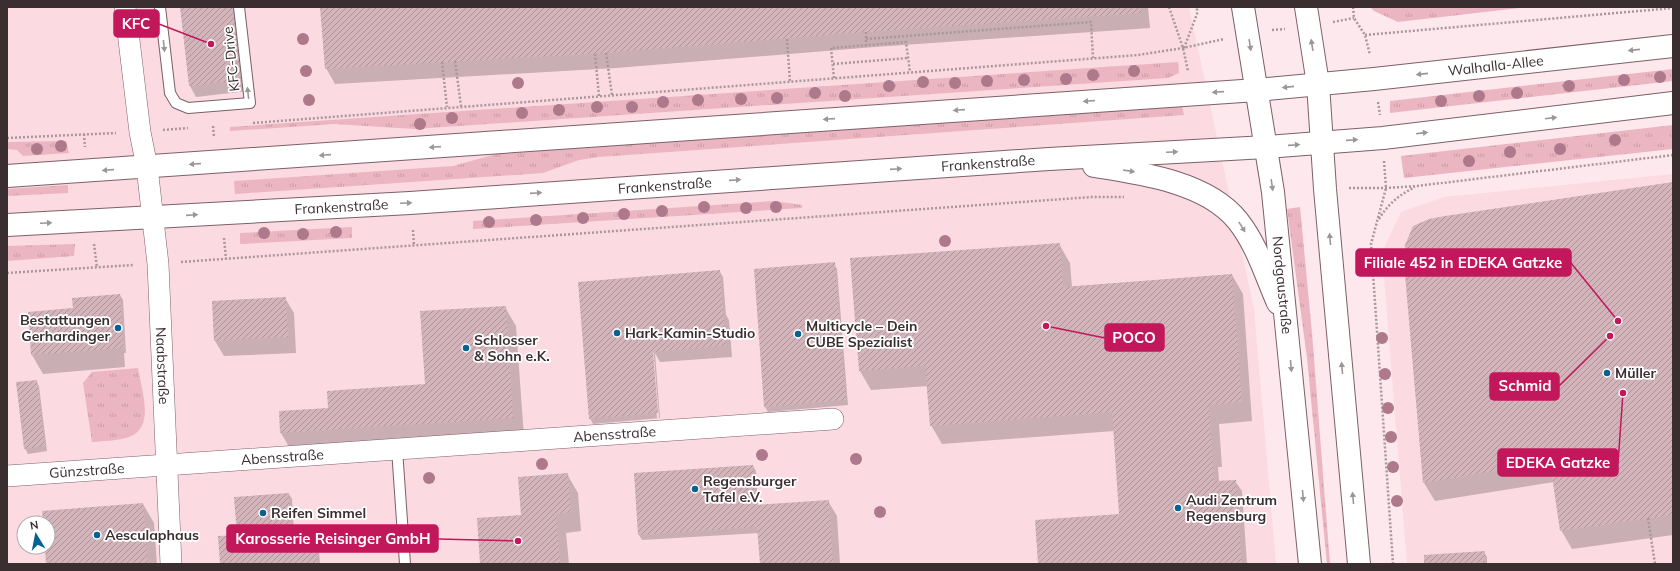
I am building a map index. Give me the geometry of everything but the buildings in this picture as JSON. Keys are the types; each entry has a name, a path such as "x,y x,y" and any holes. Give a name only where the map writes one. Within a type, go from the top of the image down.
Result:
{"main road":[{"name":"Nordgaustraße","path":"1243,7 1266,147 1288,327 1310,564"},
{"path":"1307,16 1318,84 1359,564"},
{"name":"Walhalla-Allee","path":"1318,84 1673,46"},
{"path":"7,176 1257,90 1318,84"},
{"path":"1322,143 1383,138 1673,103"},
{"name":"Frankenstraße","path":"7,225 410,203 1049,159 1322,143"},
{"path":"1049,159 1138,172 1179,184 1212,198 1238,220 1255,248 1288,327"}],"street":[{"name":"Naabstraße","path":"125,7 140,132 147,167 158,264 171,564"},
{"name":"Abensstraße","path":"167,465 833,419"},
{"name":"Günzstraße","path":"7,476 167,465"}],"lane":[{"name":"KFC-Drive","path":"160,7 170,94 176,103 188,108 250,102 239,7"},
{"path":"397,449 405,564"}],"path":[{"path":"1169,7 1183,48"},
{"path":"1183,48 1197,14 1198,7"},
{"path":"1366,35 1673,8"},
{"path":"252,123 1138,55 1183,48 1248,33 1307,16 1354,18"},
{"path":"866,39 1091,22 1094,58"},
{"path":"866,32 866,46"},
{"path":"787,39 790,82"},
{"path":"834,78 832,48 906,42 910,72"},
{"path":"606,53 612,95"},
{"path":"594,54 599,96"},
{"path":"833,64 908,58"},
{"path":"455,61 460,106"},
{"path":"442,62 447,107"},
{"path":"206,126 221,125"},
{"path":"7,138 140,132 191,128"},
{"path":"1393,564 1371,244 1386,188 1417,186 1673,155"},
{"path":"1377,221 1386,207 1402,194 1417,186"},
{"path":"7,273 158,264 1084,198 1129,197"},
{"path":"413,230 414,246"},
{"path":"1648,518 1655,564"}],"shaded area":[{"path":"7,7 1189,7 1254,309 1276,564 7,564"},
{"path":"1673,174 1673,564 1407,564 1382,252 1401,212 1444,197"}],"green space":[{"path":"1370,7 1528,7 1398,22 1374,11"},
{"path":"1178,62 1179,73 1168,78 414,129 334,124 230,131 230,127"},
{"path":"1673,69 1673,81 1390,113 1390,101"},
{"path":"1182,106 1184,115 599,157 579,160 543,173 235,194 234,181 453,166 496,154"},
{"path":"1673,125 1673,149 1404,178 1401,156"},
{"path":"66,141 69,153 23,156 17,150 7,149 7,142"},
{"path":"68,185 68,193 7,196 7,189"},
{"path":"774,201 802,205 802,208 473,229 473,221"},
{"path":"1300,207 1312,333 1330,564 1327,564 1307,358 1287,209"},
{"path":"352,227 352,238 240,244 240,233"},
{"path":"75,244 74,256 7,261 7,246"},
{"path":"138,368 145,407 145,416 142,425 137,432 129,437 92,442 83,383 92,372"}],"place":[{"name":"KFC","path":"211,44"},
{"name":"Filiale 452 in EDEKA Gatzke","path":"1618,321"},
{"name":"POCO","path":"1046,326"},
{"name":"Bestattungen Gerhardinger","path":"118,328"},
{"name":"Hark-Kamin-Studio","path":"617,333"},
{"name":"Multicycle – Dein CUBE Spezialist","path":"798,334"},
{"name":"Schmid","path":"1610,336"},
{"name":"Schlosser & Sohn e.K.","path":"466,348"},
{"name":"Müller","path":"1607,373"},
{"name":"EDEKA Gatzke","path":"1623,393"},
{"name":"Regensburger Tafel e.V.","path":"695,489"},
{"name":"Audi Zentrum Regensburg","path":"1178,508"},
{"name":"Reifen Simmel","path":"263,513"},
{"name":"Aesculaphaus","path":"97,535"},
{"name":"Karosserie Reisinger GmbH","path":"518,541"}]}
